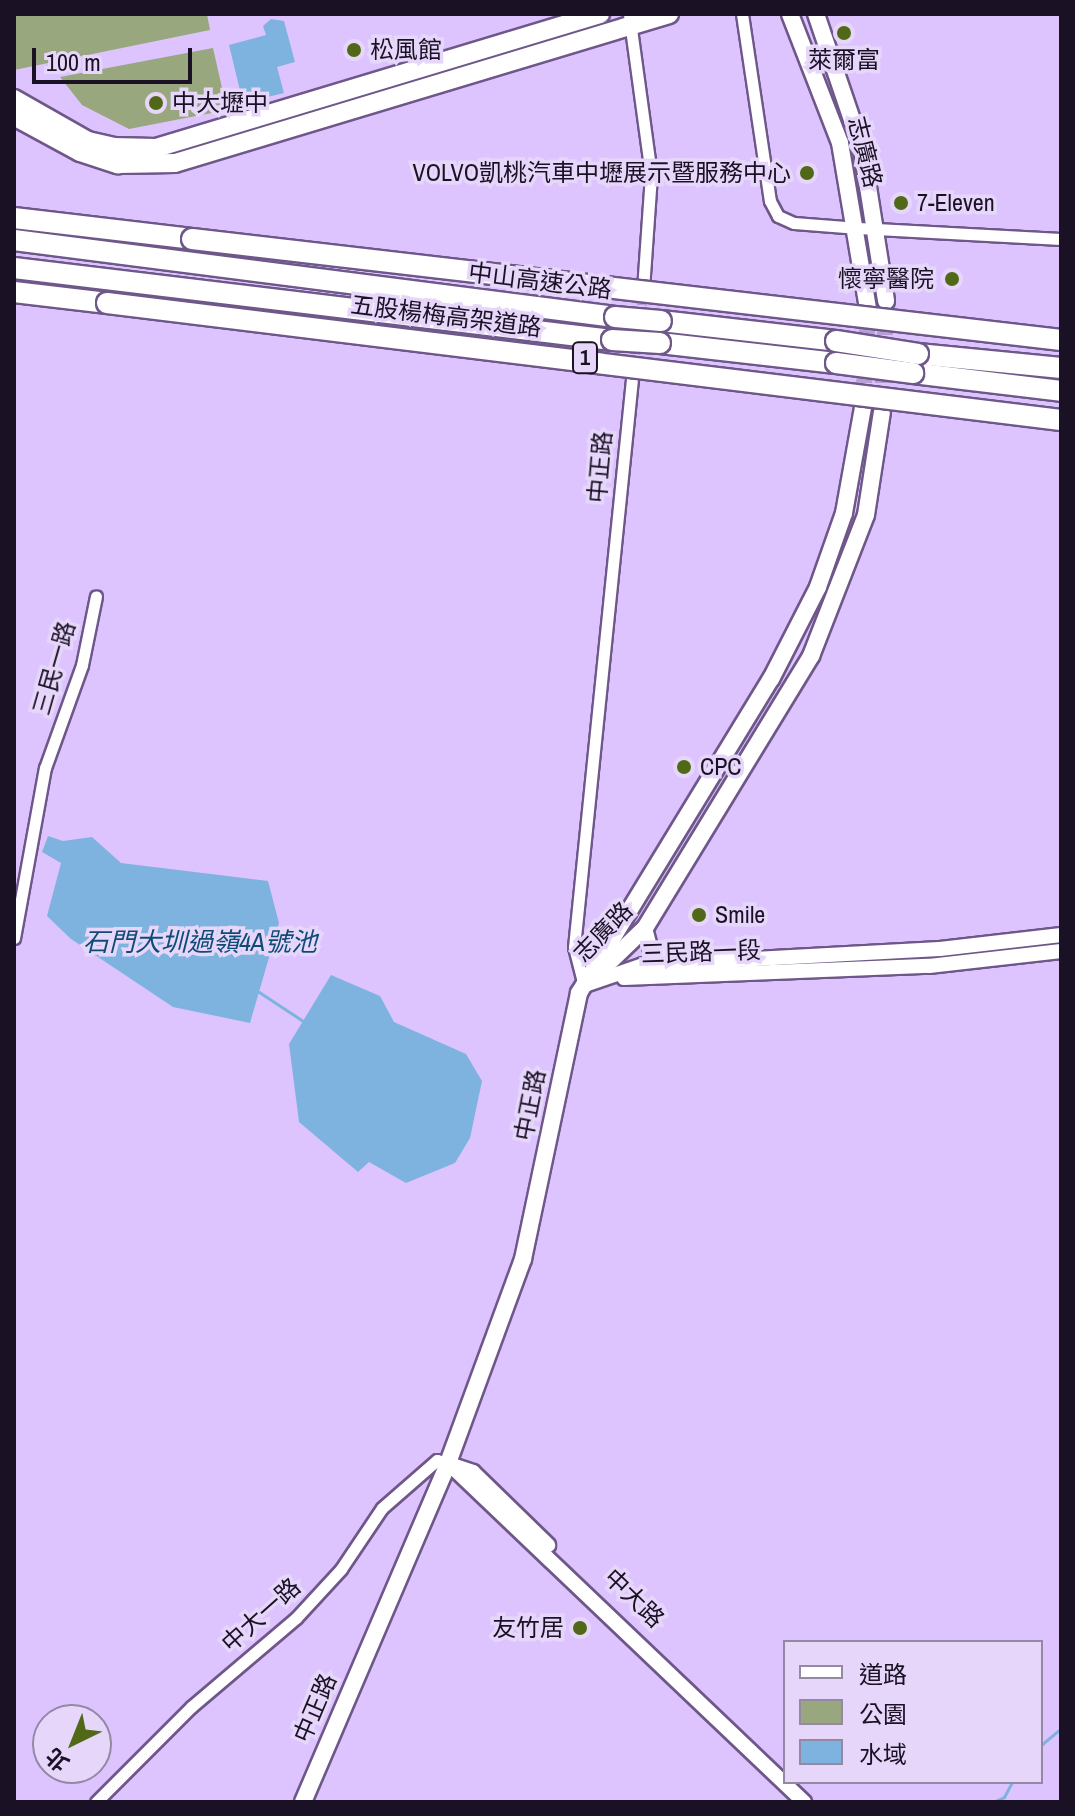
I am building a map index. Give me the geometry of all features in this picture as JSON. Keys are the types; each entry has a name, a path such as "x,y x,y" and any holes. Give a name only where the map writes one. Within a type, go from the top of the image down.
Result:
{"highway":[{"name":"五股楊梅高架道路","path":"14,218 1061,340"},
{"name":"中山高速公路","path":"14,240 615,317 836,341 915,364 1061,391"},
{"name":"中山高速公路","path":"14,268 612,340 836,363 1061,368"},
{"name":"五股楊梅高架道路","path":"14,292 1061,420"}],"main road":[{"path":"14,99 88,141 113,147 156,148 600,14"},
{"path":"14,116 80,152 118,164 175,163 629,20 669,14"},
{"name":"志廣路","path":"790,14 823,89 858,228 868,308"},
{"name":"志廣路","path":"816,14 862,149 877,226 886,301"},
{"name":"志廣路","path":"584,986 771,679 818,587 844,513 863,407"},
{"name":"志廣路","path":"584,986 645,928 811,656 866,515 882,412"},
{"name":"中正路","path":"303,1802 448,1463 525,1251 563,1059 584,986"}],"street":[{"path":"742,14 770,201 778,216 794,223 1061,239"},
{"path":"629,20 651,175 643,290"},
{"name":"中正路","path":"584,986 574,947 632,379"},
{"name":"三民一路","path":"14,938 45,768 82,665 96,596"},
{"path":"645,928 650,947 672,963"},
{"name":"三民路一段","path":"584,986 643,965 940,949 1061,935"},
{"name":"三民路一段","path":"584,986 637,976 929,966 1061,951"},
{"name":"中大一路","path":"96,1802 191,1707 296,1618 341,1569 382,1508 437,1460 448,1463"},
{"path":"448,1463 783,1782"},
{"name":"中大路","path":"448,1463 473,1472 783,1770"},
{"path":"785,1784 804,1802"},
{"path":"798,1784 817,1802"}],"green space":[{"path":"14,14 207,14 210,30 14,70"},
{"path":"213,48 227,110 129,129 82,105 60,77"}],"water":[{"path":"271,19 284,21 295,62 277,67 284,93 243,103 229,45 266,35 263,26"},
{"name":"石門大圳過嶺4A號池","path":"48,836 63,841 92,837 121,863 268,881 279,923 250,1023 173,1007 71,939 47,916 61,863 42,852"},
{"name":"石門大圳過嶺4A號池","path":"331,975 380,996 394,1022 466,1054 482,1081 470,1138 455,1163 406,1183 369,1162 358,1172 299,1122 289,1044"}],"waterway":[{"path":"259,992 303,1021"},
{"path":"1043,1743 1061,1728"},
{"path":"993,1802 1004,1797 1011,1784"}],"tunnel":[{"path":"633,370 643,290"},
{"path":"863,407 868,308"},
{"path":"882,407 886,310"}],"place":[{"name":"萊爾富","path":"844,33"},
{"name":"松風館","path":"354,50"},
{"name":"中大壢中","path":"156,103"},
{"name":"VOLVO凱桃汽車中壢展示暨服務中心","path":"807,173"},
{"name":"7-Eleven","path":"901,203"},
{"name":"懷寧醫院","path":"952,279"},
{"name":"CPC","path":"684,767"},
{"name":"Smile","path":"699,915"},
{"name":"友竹居","path":"580,1628"}]}
